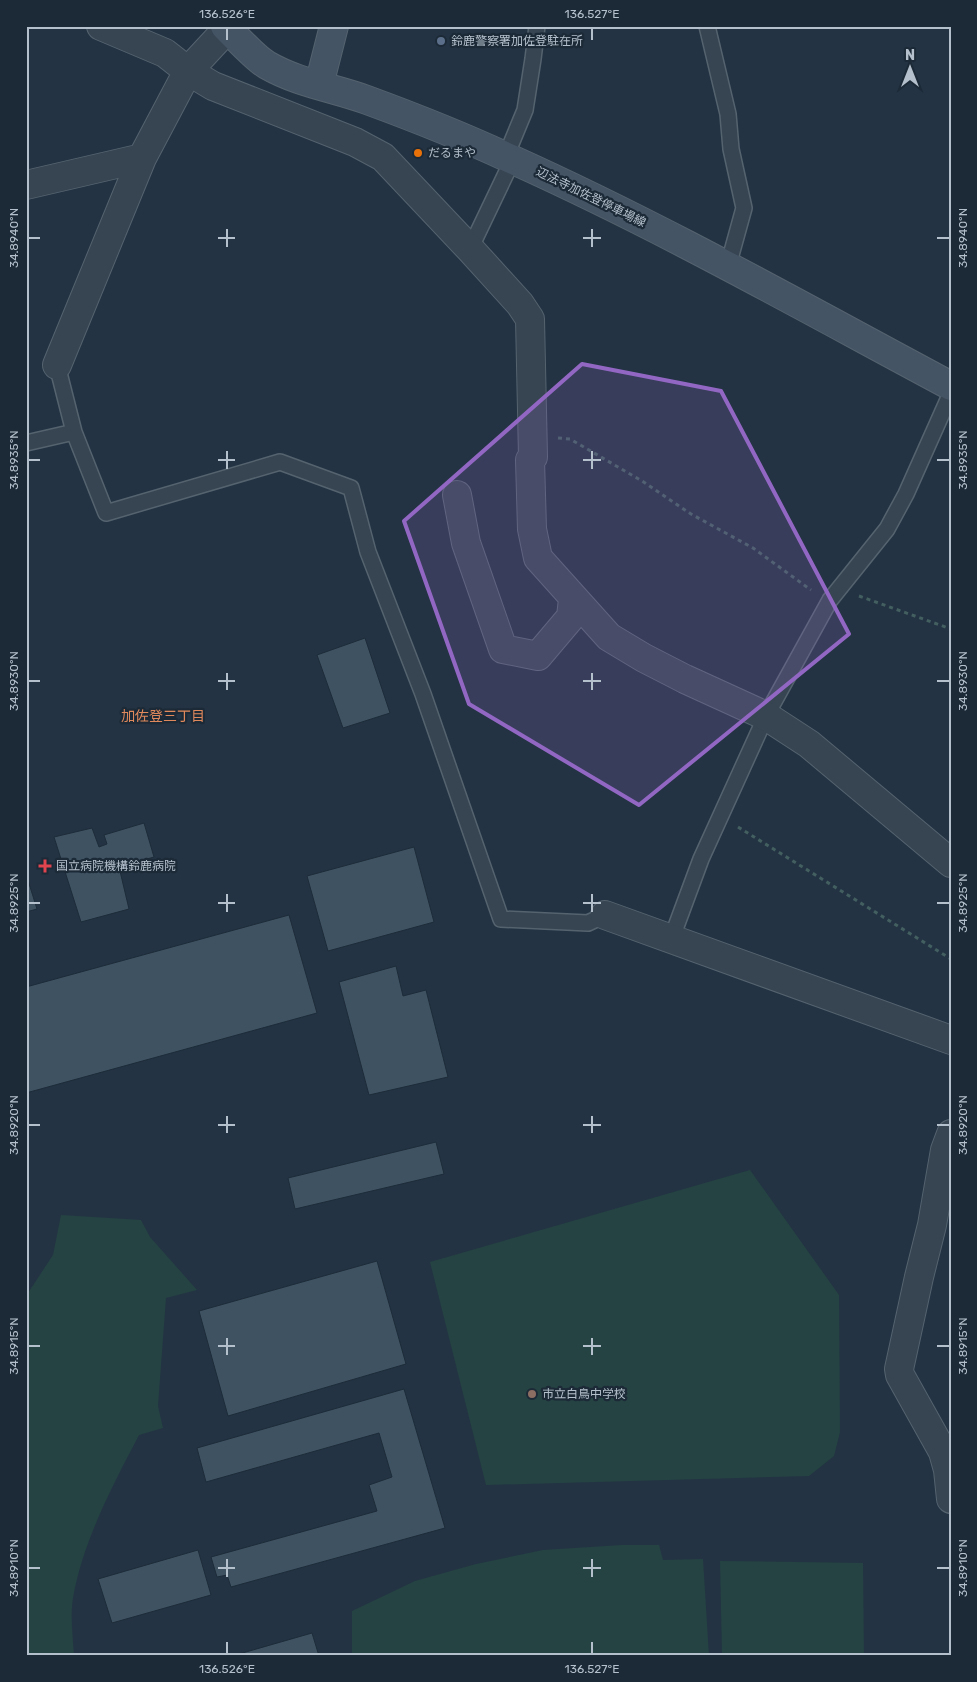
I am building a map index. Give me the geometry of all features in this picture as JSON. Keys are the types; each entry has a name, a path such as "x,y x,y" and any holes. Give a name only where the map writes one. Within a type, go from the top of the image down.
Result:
{"main road":[{"path":"319,85 334,26"},
{"name":"辺法寺加佐登停車場線","path":"226,27 265,64 291,76 365,99 453,132 510,158 649,225 951,386"}],"street":[{"path":"100,26 165,53 188,71 213,86 355,142 383,157 520,304 530,319 533,436 533,457 530,460 532,528 538,558 609,637 644,658 766,716 810,744 951,863"},
{"path":"57,364 142,158 188,71 226,27"},
{"path":"26,185 142,158"},
{"path":"457,495 466,543 504,649 538,656 571,617 573,598"},
{"path":"605,916 951,1040"},
{"path":"951,1134 945,1150 932,1225 899,1369 900,1375 943,1452 948,1470 951,1499"}],"lane":[{"path":"470,249 510,158 525,110 537,26"},
{"path":"707,26 728,114 731,149 744,208 728,266"},
{"path":"57,364 74,432 106,513 280,462 351,488 368,552 424,694 501,918 588,923 605,916"},
{"path":"671,940 701,859 766,716 835,594 890,522 906,494 951,393"},
{"path":"26,442 74,432"}],"path":[{"path":"533,436 570,439 642,481 691,514 752,548 818,595 835,594 951,629"},
{"path":"720,817 951,960"}],"highlighted area":[{"path":"582,364 721,391 849,634 639,805 469,704 404,521"}],"green space":[{"path":"750,1170 839,1295 840,1432 834,1456 809,1476 486,1485 430,1262"},
{"path":"61,1215 141,1220 150,1237 197,1290 166,1298 158,1406 163,1428 139,1435 109,1494 91,1535 72,1604 74,1656 26,1656 26,1296 53,1255"},
{"path":"622,1545 659,1545 663,1560 703,1559 709,1656 352,1656 352,1611 415,1581 476,1564 543,1550"},
{"path":"720,1561 863,1563 864,1656 722,1656"}],"building":[{"path":"365,638 390,713 343,728 317,655"},
{"path":"144,823 154,857 119,867 129,909 81,922 54,837 92,828 99,847 107,844 104,835"},
{"path":"414,847 434,922 328,951 307,876"},
{"path":"26,874 37,909 26,912"},
{"path":"289,915 317,1013 26,1093 26,987"},
{"path":"396,966 403,996 426,990 448,1077 369,1095 339,982"},
{"path":"436,1142 444,1174 295,1209 288,1178"},
{"path":"377,1261 406,1364 228,1416 199,1311"},
{"path":"404,1389 445,1528 231,1587 227,1575 217,1577 211,1557 377,1511 369,1485 392,1477 379,1433 206,1482 197,1448"},
{"path":"198,1550 211,1595 112,1623 98,1579"},
{"path":"312,1633 319,1656 232,1656"}],"place":[{"name":"鈴鹿警察署加佐登駐在所","path":"441,41"},
{"name":"だるまや","path":"418,153"},
{"name":"国立病院機構鈴鹿病院","path":"45,866"},
{"name":"市立白鳥中学校","path":"532,1394"}],"district":[{"name":"加佐登三丁目","path":"163,716"}]}
